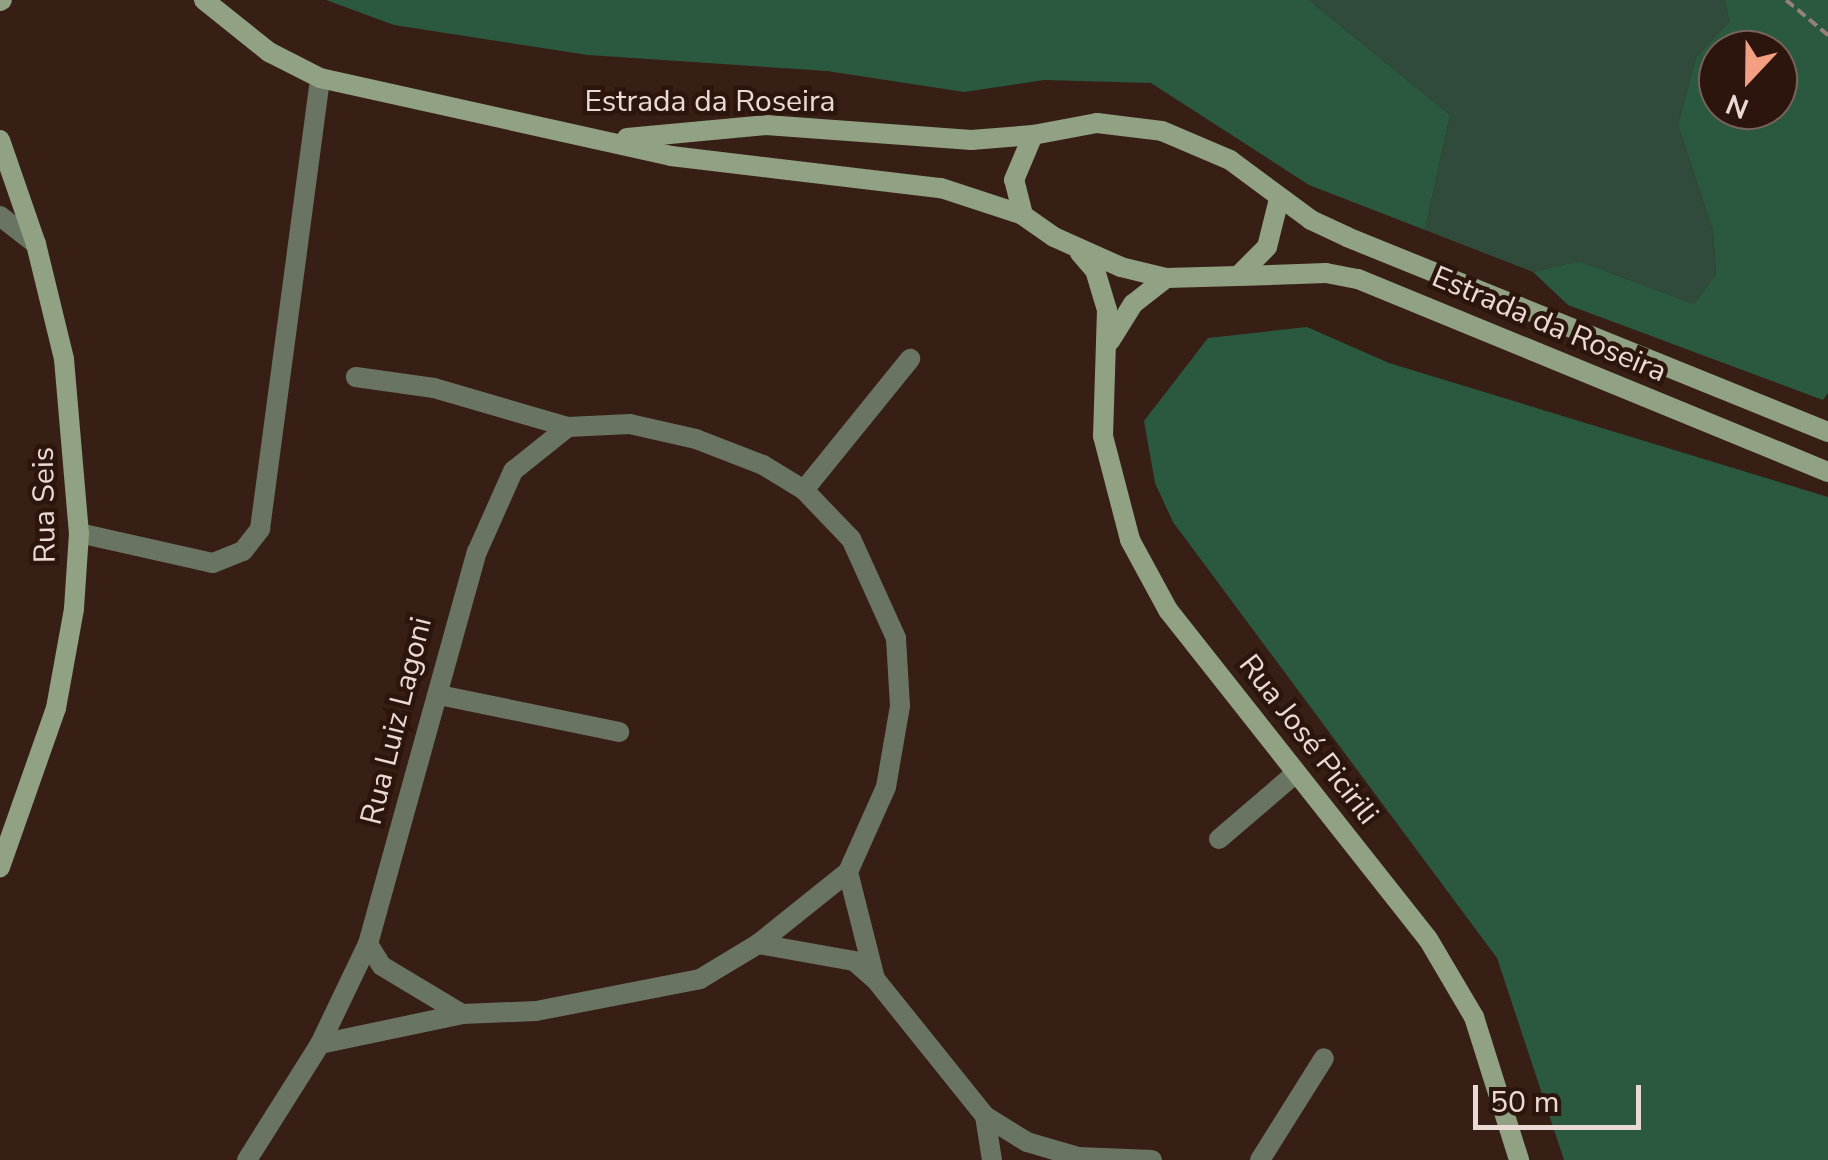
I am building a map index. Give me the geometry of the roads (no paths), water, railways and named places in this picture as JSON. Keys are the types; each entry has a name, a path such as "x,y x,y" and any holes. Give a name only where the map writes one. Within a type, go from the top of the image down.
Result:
{"street":[{"name":"Estrada da Roseira","path":"204,0 268,52 320,78 742,167 941,188 1023,214 1078,251 1166,278 1326,272 1358,279 1828,472"},
{"path":"79,533 213,563 243,551 260,529 320,78"},
{"name":"Estrada da Roseira","path":"566,132 657,138 766,125 970,140 1097,124 1162,131 1230,160 1279,198 1361,244 1828,432"},
{"path":"1023,214 1014,180 1033,135"},
{"name":"Rua Seis","path":"0,867 56,708 79,533 72,407 36,244 1,147"},
{"path":"1238,276 1267,247 1279,198"},
{"path":"0,216 36,244"},
{"name":"Rua José Picirili","path":"1078,251 1103,290 1110,341 1103,436 1130,540 1168,610 1428,939 1474,1018 1519,1160"},
{"path":"1110,341 1133,304 1166,278"},
{"path":"804,490 910,360"},
{"path":"320,1044 462,1014 536,1011 700,979 758,944 848,872 897,748 896,638 851,539 804,490 763,464 696,439 630,424 568,427 434,388 356,377"},
{"name":"Rua Luiz Lagoni","path":"247,1160 320,1044 368,944 439,695 454,615 513,471 568,427"},
{"path":"439,695 619,732"},
{"path":"1219,840 1296,773"},
{"path":"848,872 875,979"},
{"path":"368,944 382,966 462,1014"},
{"path":"758,944 854,961 875,979 985,1116 1027,1142 1074,1158 1152,1160"},
{"path":"1260,1160 1324,1058"},
{"path":"985,1116 992,1160"}]}
